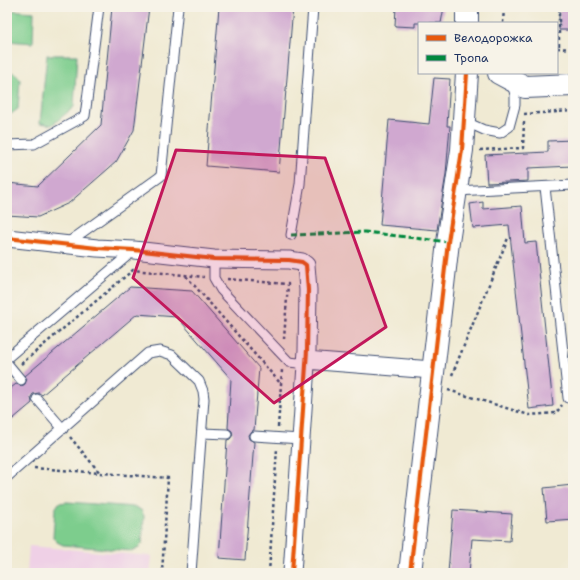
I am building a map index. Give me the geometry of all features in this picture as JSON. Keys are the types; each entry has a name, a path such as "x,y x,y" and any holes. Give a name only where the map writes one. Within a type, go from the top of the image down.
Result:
{"street":[{"path":"467,7 467,22"},
{"path":"410,573 441,376 448,242 456,191 464,121 467,74"},
{"path":"505,77 525,87 573,85"},
{"path":"7,238 214,259 289,260 302,262 306,265 308,290 306,360 292,573"},
{"path":"306,360 441,376"}],"lane":[{"path":"7,145 34,144 85,116 99,7"},
{"path":"66,244 161,176 178,7"},
{"path":"291,235 300,184 314,7"},
{"path":"464,121 484,130 500,133 509,127 515,105 515,95 505,77"},
{"path":"456,191 573,185"},
{"path":"545,187 570,398"},
{"path":"7,358 134,250"},
{"path":"214,259 214,278 221,290 289,362 298,363 306,360"},
{"path":"7,477 148,353 160,351 172,355 199,381 204,399 191,573"},
{"path":"7,363 21,380"},
{"path":"37,399 62,429"},
{"path":"202,433 227,434"},
{"path":"254,436 301,439"}],"path":[{"path":"503,22 504,7"},
{"path":"558,7 558,48 573,49"},
{"path":"441,376 508,238"},
{"path":"13,370 133,270 288,284 269,573"},
{"path":"185,275 281,384"},
{"path":"446,390 529,415 556,413 570,398"},
{"path":"62,429 101,473"},
{"path":"17,467 168,478 162,573"}],"highlighted area":[{"path":"176,150 325,158 386,327 274,403 133,278"}],"shaded area":[{"path":"29,546 152,556 150,573 27,573"}],"green space":[{"path":"7,10 34,12 33,43 7,41"},
{"path":"47,55 77,55 74,107 52,125 40,123"},
{"path":"7,72 15,73 20,80 18,109 11,114 7,114"},
{"path":"67,502 135,507 141,510 144,516 142,544 137,549 132,551 63,545 57,542 53,537 55,509 59,503"}],"building":[{"path":"112,7 149,7 134,130 116,162 69,203 38,217 7,215 7,183 38,186 101,125"},
{"path":"219,7 293,7 279,172 206,166"},
{"path":"396,7 444,7 441,22 418,22 415,23 415,27 395,26"},
{"path":"559,7 573,7 573,30 559,30"},
{"path":"434,78 450,79 447,126 450,126 446,174 437,230 380,225 389,120 429,124"},
{"path":"573,140 573,166 528,168 528,181 487,183 485,155 548,152 548,141"},
{"path":"483,202 483,209 522,206 525,243 536,242 553,406 529,409 509,225 473,228 470,204"},
{"path":"130,287 192,291 259,368 254,430 248,435 249,439 254,442 245,560 219,558 227,440 233,435 232,431 228,428 231,379 177,317 137,314 42,395 39,393 33,394 31,397 32,403 7,424 7,391 16,384 22,386 25,384 27,379 25,376"},
{"path":"573,485 573,519 547,521 544,488"},
{"path":"453,510 512,514 510,541 472,539 469,573 448,573"}],"marked path":[{"path":"291,235 365,232 448,242"}],"cycle path":[{"path":"410,573 448,242 462,150 467,74"},
{"path":"7,238 214,259 289,260 302,262 306,265 308,290 307,350 292,573"}]}
